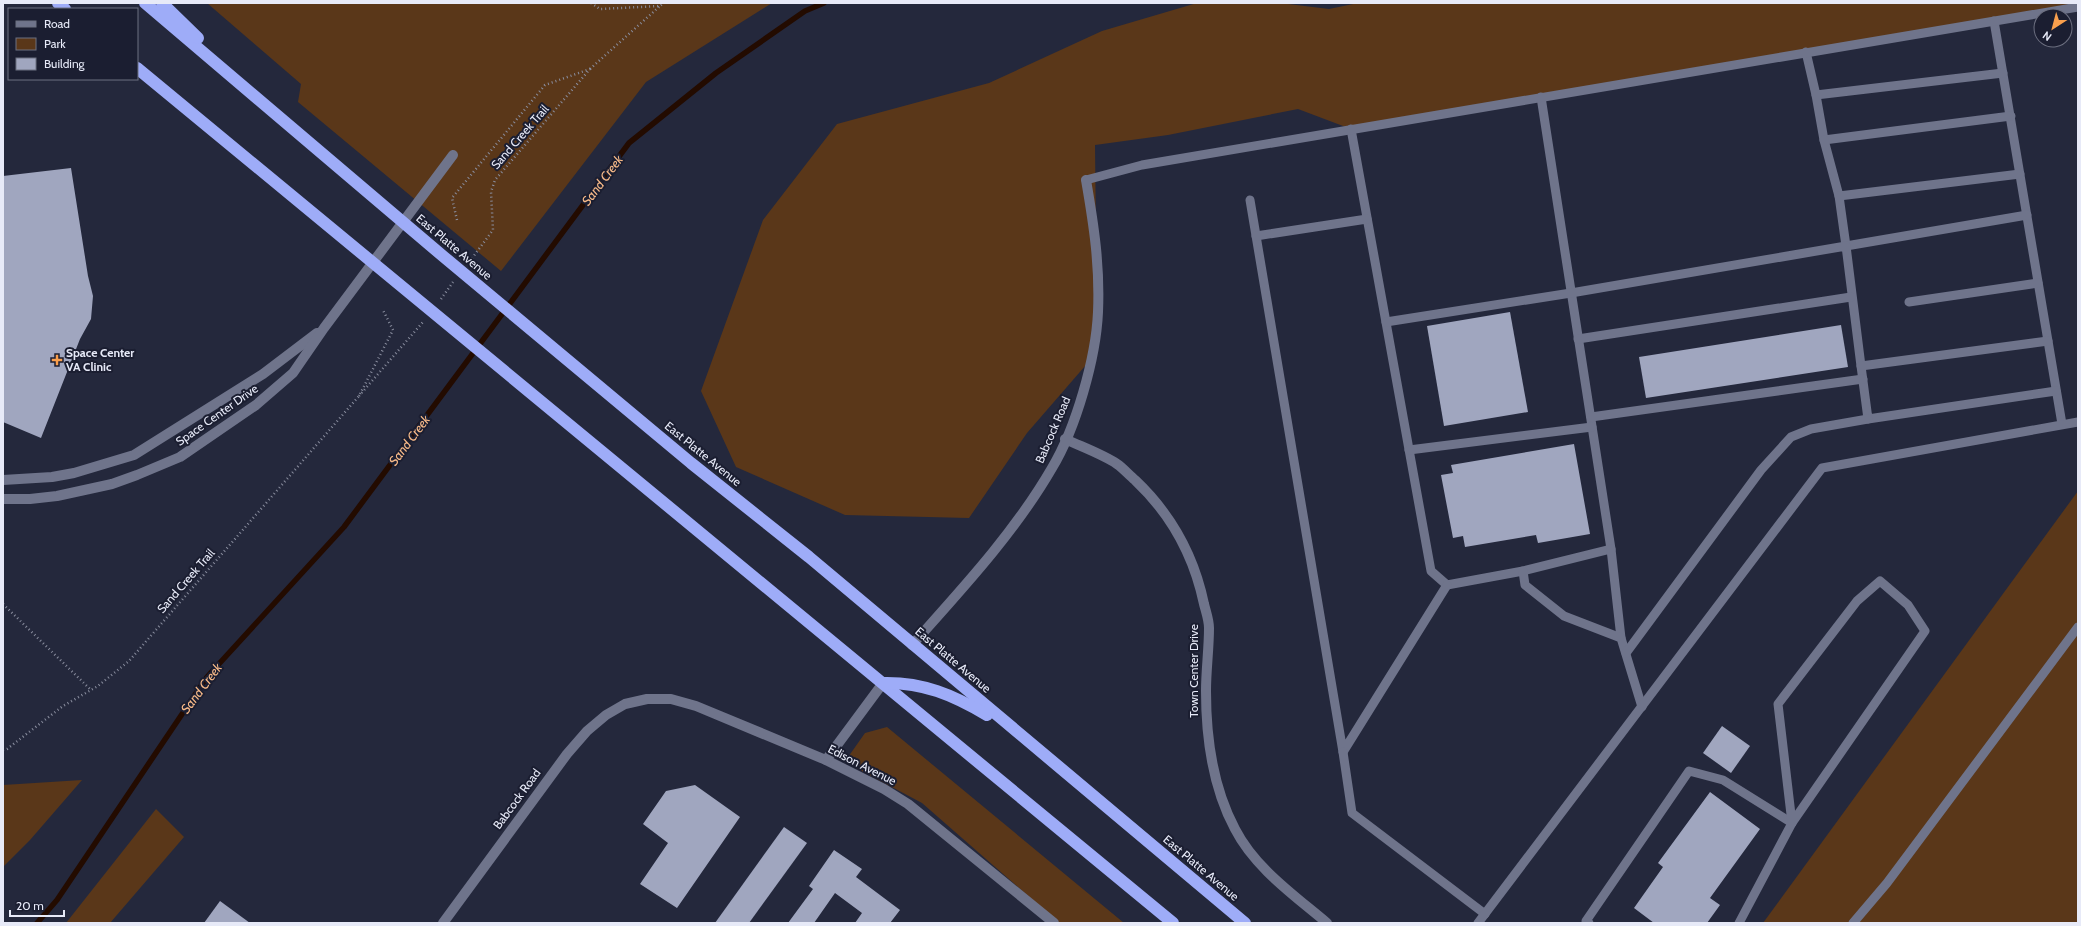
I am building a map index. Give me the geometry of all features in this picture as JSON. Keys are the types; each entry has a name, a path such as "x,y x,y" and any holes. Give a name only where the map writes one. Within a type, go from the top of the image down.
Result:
{"highway":[{"name":"East Platte Avenue","path":"145,3 444,257 691,463 809,558 1245,923"},
{"path":"162,3 272,110"},
{"path":"138,69 1174,923"},
{"path":"883,683 905,682 934,689 972,706 1022,736"}],"street":[{"name":"Space Center Drive","path":"3,499 30,500 112,484 180,456 238,419 280,386 293,373 324,328 453,155"},
{"name":"Babcock Road","path":"912,645 1013,526 1053,466 1065,439 1087,377 1095,343 1098,313 1096,240 1086,180"},
{"name":"Space Center Drive","path":"3,480 52,477 74,473 134,455 263,374 324,328"},
{"name":"Town Center Drive","path":"1065,439 1117,464 1162,510 1180,537 1192,560 1209,626 1206,690 1207,724 1213,765 1222,798 1235,829 1250,851 1270,874 1327,923"},
{"path":"826,760 883,683"},
{"name":"Edison Avenue","path":"625,704 647,699 671,699 684,702 826,760 884,789 908,804 1054,923"},
{"name":"Babcock Road","path":"443,923 567,754 587,731 606,715 625,704"}],"lane":[{"path":"1086,180 1142,165 2078,7"},
{"path":"1994,21 2062,424"},
{"path":"1806,52 1824,140 1839,196 1868,418"},
{"path":"1816,95 2003,73"},
{"path":"1541,97 1611,549 1621,638 1642,706"},
{"path":"1824,140 2011,116"},
{"path":"1351,129 1431,571 1447,585"},
{"path":"1839,196 2020,174"},
{"path":"1250,200 1344,752 1352,813 1485,914"},
{"path":"1386,322 1571,293 2027,215"},
{"path":"1256,236 1367,219"},
{"path":"1909,302 2038,283"},
{"path":"1578,339 1851,297"},
{"path":"1861,366 2048,341"},
{"path":"1590,417 1863,379"},
{"path":"1626,653 1761,470 1791,437 1811,429 1868,418 2056,390"},
{"path":"1478,923 1822,468 2078,422"},
{"path":"1409,450 1592,427"},
{"path":"1344,752 1447,585 1523,571 1611,549"},
{"path":"1523,571 1525,585 1564,616 1621,638"},
{"path":"1739,923 1792,823 1925,631 1908,604 1880,581 1858,601 1778,704 1792,823"},
{"path":"1853,923 1887,883 2078,627"},
{"path":"1589,923 1586,921 1689,771 1723,780 1792,823"}],"path":[{"path":"591,3 600,9 660,6"},
{"path":"590,69 664,3"},
{"name":"Sand Creek Trail","path":"457,220 452,198 545,85 590,69"},
{"name":"Sand Creek Trail","path":"469,261 493,230 491,192 495,180 590,69"},
{"path":"436,304 455,280"},
{"name":"Sand Creek Trail","path":"359,396 393,330 382,310"},
{"name":"Sand Creek Trail","path":"3,750 7,749 63,706 91,690 129,661 427,317"},
{"path":"3,604 91,690"}],"green space":[{"path":"207,3 772,3 646,82 501,271 298,102 301,84"},
{"path":"1197,3 1280,3 1329,9 1358,3 2078,3 2049,8 2033,8 2033,11 1351,129 1298,109 1168,135 1095,145 1096,240 1092,358 1027,433 969,518 845,515 736,467 701,391 763,220 837,124 989,83 1102,31"},
{"path":"2078,491 2078,923 1763,923"},
{"path":"887,727 1124,923 1059,923 922,803 858,769 846,760 865,733"},
{"path":"82,780 30,840 3,867 3,785"},
{"path":"156,809 184,837 110,923 66,923"}],"building":[{"path":"71,168 88,276 93,296 91,319 80,339 41,438 3,422 3,176"},
{"path":"1510,312 1528,412 1444,426 1427,326"},
{"path":"1841,325 1848,367 1646,398 1639,357"},
{"path":"1574,444 1590,534 1538,543 1536,535 1465,547 1463,536 1453,538 1441,475 1453,473 1451,465"},
{"path":"1722,726 1750,746 1731,773 1703,753"},
{"path":"695,785 740,817 677,908 640,884 668,843 643,824 666,791"},
{"path":"1710,792 1760,829 1710,898 1720,905 1707,923 1654,923 1634,908 1663,867 1658,863"},
{"path":"784,827 807,843 749,923 715,923"},
{"path":"834,850 862,869 856,877 900,910 890,923 855,923 862,913 835,893 814,923 788,923 813,889 809,886"},
{"path":"220,901 250,923 204,923"}],"waterway":[{"name":"Sand Creek","path":"37,923 57,900 207,677 344,527 629,143 716,73 805,11 824,3"}],"place":[{"name":"Space Center VA Clinic","path":"57,360"}]}
